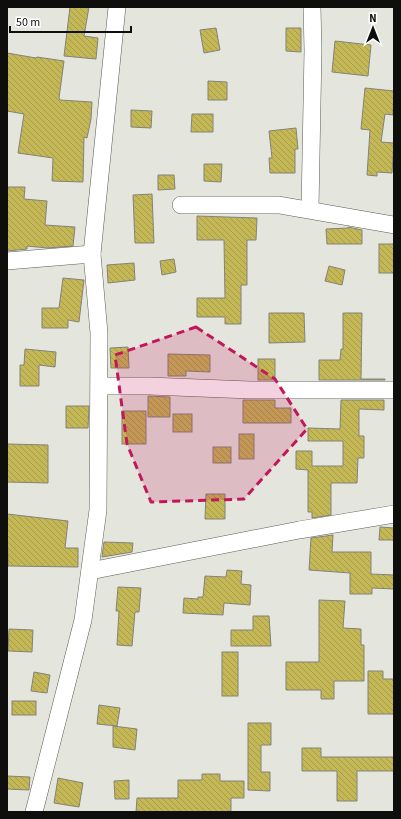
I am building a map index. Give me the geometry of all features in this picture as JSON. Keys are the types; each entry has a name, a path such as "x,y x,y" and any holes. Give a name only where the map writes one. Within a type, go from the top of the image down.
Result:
{"street":[{"path":"34,812 83,620 98,510 100,333 92,254 117,7"},
{"path":"310,209 314,50 312,7"},
{"path":"181,205 279,205 310,209 394,225"},
{"path":"7,261 92,254"},
{"path":"100,386 149,386 250,390 394,390"},
{"path":"90,571 299,530 394,514"},
{"path":"85,602 92,551"}],"highlighted area":[{"path":"196,327 275,379 307,429 244,499 151,502 127,444 115,355"}],"building":[{"path":"70,7 89,7 84,36 98,38 96,59 64,56"},
{"path":"216,28 220,50 204,53 200,30"},
{"path":"286,28 301,28 301,52 286,51"},
{"path":"335,41 371,45 368,76 332,72"},
{"path":"7,53 64,61 60,100 92,102 91,119 87,138 84,137 83,182 52,181 53,158 18,153 24,114 7,111"},
{"path":"208,81 227,82 227,100 208,100"},
{"path":"365,88 394,91 393,115 385,114 381,142 394,143 392,173 377,172 377,176 367,175 370,130 361,129"},
{"path":"131,110 152,111 151,128 131,127"},
{"path":"192,114 213,114 213,132 191,132"},
{"path":"296,128 298,149 295,149 295,173 270,173 269,158 272,158 269,131"},
{"path":"204,164 222,164 221,182 204,181"},
{"path":"158,175 174,175 175,189 158,190"},
{"path":"7,187 25,187 24,199 47,201 45,225 75,227 73,246 47,248 27,246 27,249 7,251"},
{"path":"152,194 154,243 135,243 133,195"},
{"path":"197,216 257,218 256,240 247,240 247,285 241,285 241,324 225,324 225,317 197,317 197,298 225,298 224,240 197,240"},
{"path":"348,227 362,230 362,244 327,244 326,229"},
{"path":"379,244 394,244 394,273 379,273"},
{"path":"174,259 176,272 162,275 160,261"},
{"path":"134,263 135,280 108,283 107,265"},
{"path":"329,266 345,270 342,285 325,281"},
{"path":"63,278 84,280 79,322 68,320 68,328 42,328 42,308 59,308"},
{"path":"269,313 304,313 305,342 269,343"},
{"path":"343,313 362,313 361,379 385,380 319,380 319,360 340,360 341,349 343,349"},
{"path":"128,347 129,368 111,368 110,348"},
{"path":"25,349 56,352 55,367 39,365 39,386 20,386 20,365 24,365"},
{"path":"168,354 210,355 210,372 186,371 186,376 168,376"},
{"path":"258,359 275,359 275,380 258,380"},
{"path":"148,396 170,397 170,417 148,417"},
{"path":"243,400 275,400 275,408 291,408 291,423 243,423"},
{"path":"341,400 384,400 384,410 359,409 359,436 364,436 364,458 358,458 357,483 331,483 331,515 312,518 312,512 308,512 308,470 296,469 296,451 312,451 312,466 343,466 343,441 308,441 308,428 340,429"},
{"path":"66,406 89,406 88,428 66,428"},
{"path":"122,411 146,411 146,444 122,444"},
{"path":"173,414 192,414 192,432 173,432"},
{"path":"239,434 254,434 254,459 239,459"},
{"path":"7,444 48,445 48,483 7,482"},
{"path":"213,447 231,447 231,463 213,463"},
{"path":"206,494 225,494 225,519 205,519"},
{"path":"7,514 68,521 65,548 78,548 78,567 8,566"},
{"path":"380,527 394,528 394,540 379,540"},
{"path":"333,535 332,552 371,552 371,574 394,575 394,589 372,588 372,594 350,594 350,573 309,570 311,538"},
{"path":"104,542 133,543 132,552 102,557"},
{"path":"227,570 242,571 241,584 251,585 250,605 224,603 223,615 183,613 184,598 198,599 198,597 203,597 205,576 226,577"},
{"path":"118,587 141,588 139,612 135,612 132,646 117,645 119,611 116,611"},
{"path":"319,600 345,601 343,628 361,629 361,645 364,645 364,681 334,681 334,699 321,699 321,690 286,690 286,662 319,662"},
{"path":"253,616 269,616 271,646 231,646 231,630 253,630"},
{"path":"9,629 33,630 32,652 8,651"},
{"path":"222,652 238,652 238,696 222,696"},
{"path":"368,671 383,671 383,679 394,679 394,714 368,714"},
{"path":"34,672 50,675 47,693 31,691"},
{"path":"12,701 36,701 36,715 12,715"},
{"path":"99,705 120,708 117,726 97,724"},
{"path":"248,723 271,723 271,745 261,745 261,772 270,772 270,791 248,790"},
{"path":"113,726 137,729 135,750 113,747"},
{"path":"302,748 321,748 321,757 394,757 394,771 357,771 357,801 337,801 337,771 302,771"},
{"path":"202,774 220,774 220,781 244,781 244,798 231,798 231,812 136,812 137,798 178,798 178,780 202,780"},
{"path":"7,776 30,777 29,790 7,789"},
{"path":"58,778 83,783 79,807 54,803"},
{"path":"129,780 129,799 115,799 114,781"}]}
